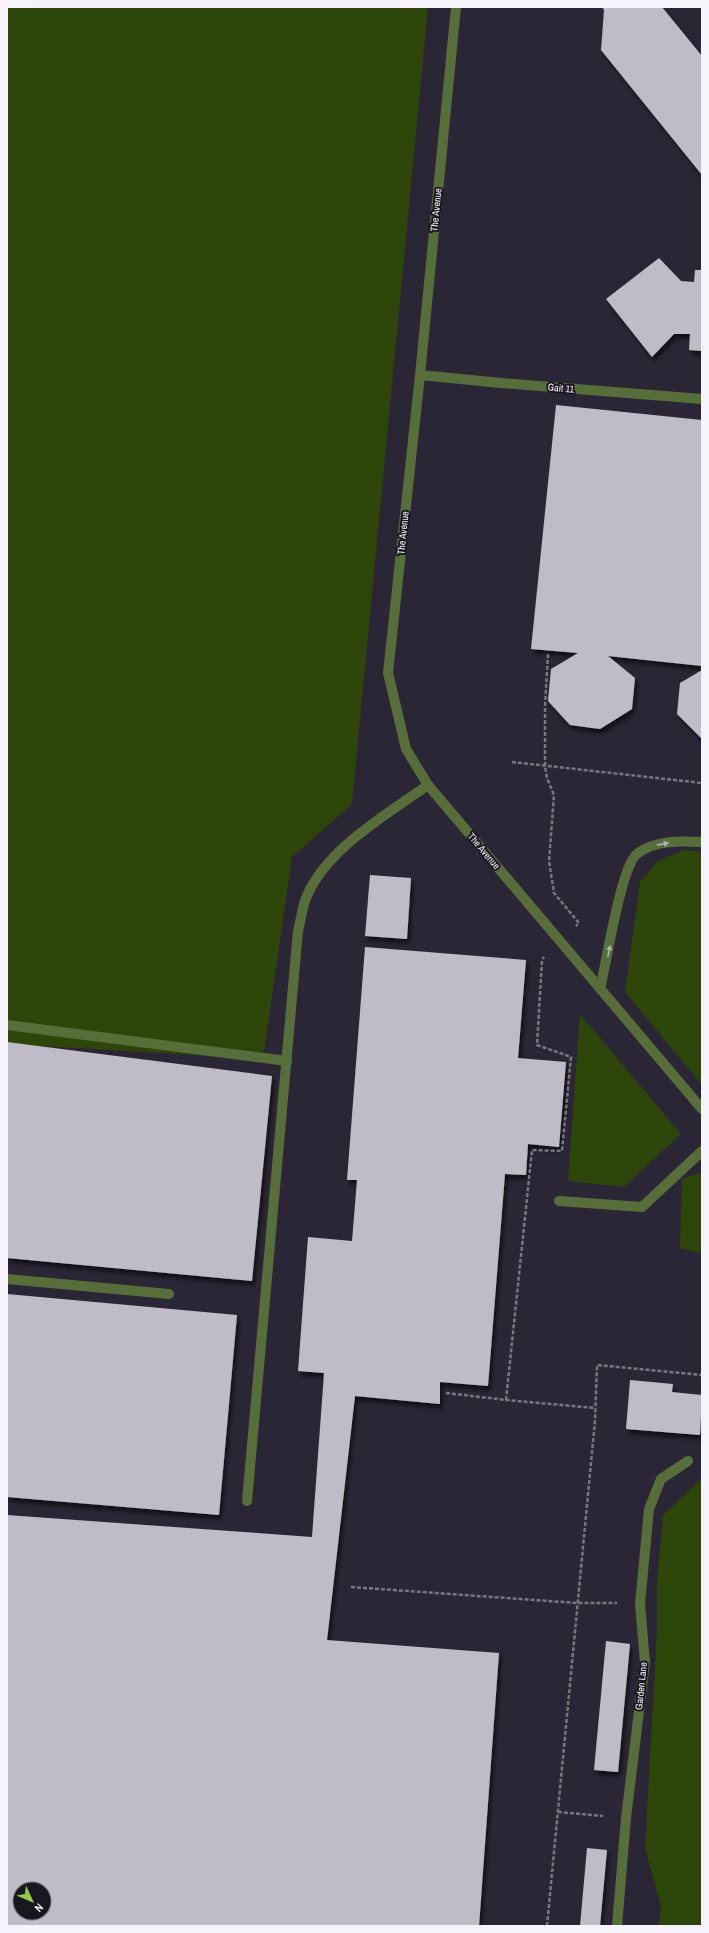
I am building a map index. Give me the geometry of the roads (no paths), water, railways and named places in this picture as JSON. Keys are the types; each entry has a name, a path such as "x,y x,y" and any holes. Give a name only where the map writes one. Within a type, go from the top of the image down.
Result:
{"street":[{"name":"The Avenue","path":"456,7 420,375 388,673 406,749 428,785 702,1109"},
{"name":"Gait 11","path":"420,375 702,399"},
{"path":"247,1501 298,931 306,898 319,874 350,841 428,785"},
{"path":"600,989 620,898 631,859 638,853 657,845 678,841 702,842"},
{"path":"7,1025 287,1060"},
{"path":"560,1201 642,1207 702,1151"},
{"path":"7,1279 169,1294"},
{"name":"Garden Lane","path":"617,1926 626,1818 645,1662 640,1604 650,1509 661,1479 688,1460"}]}
